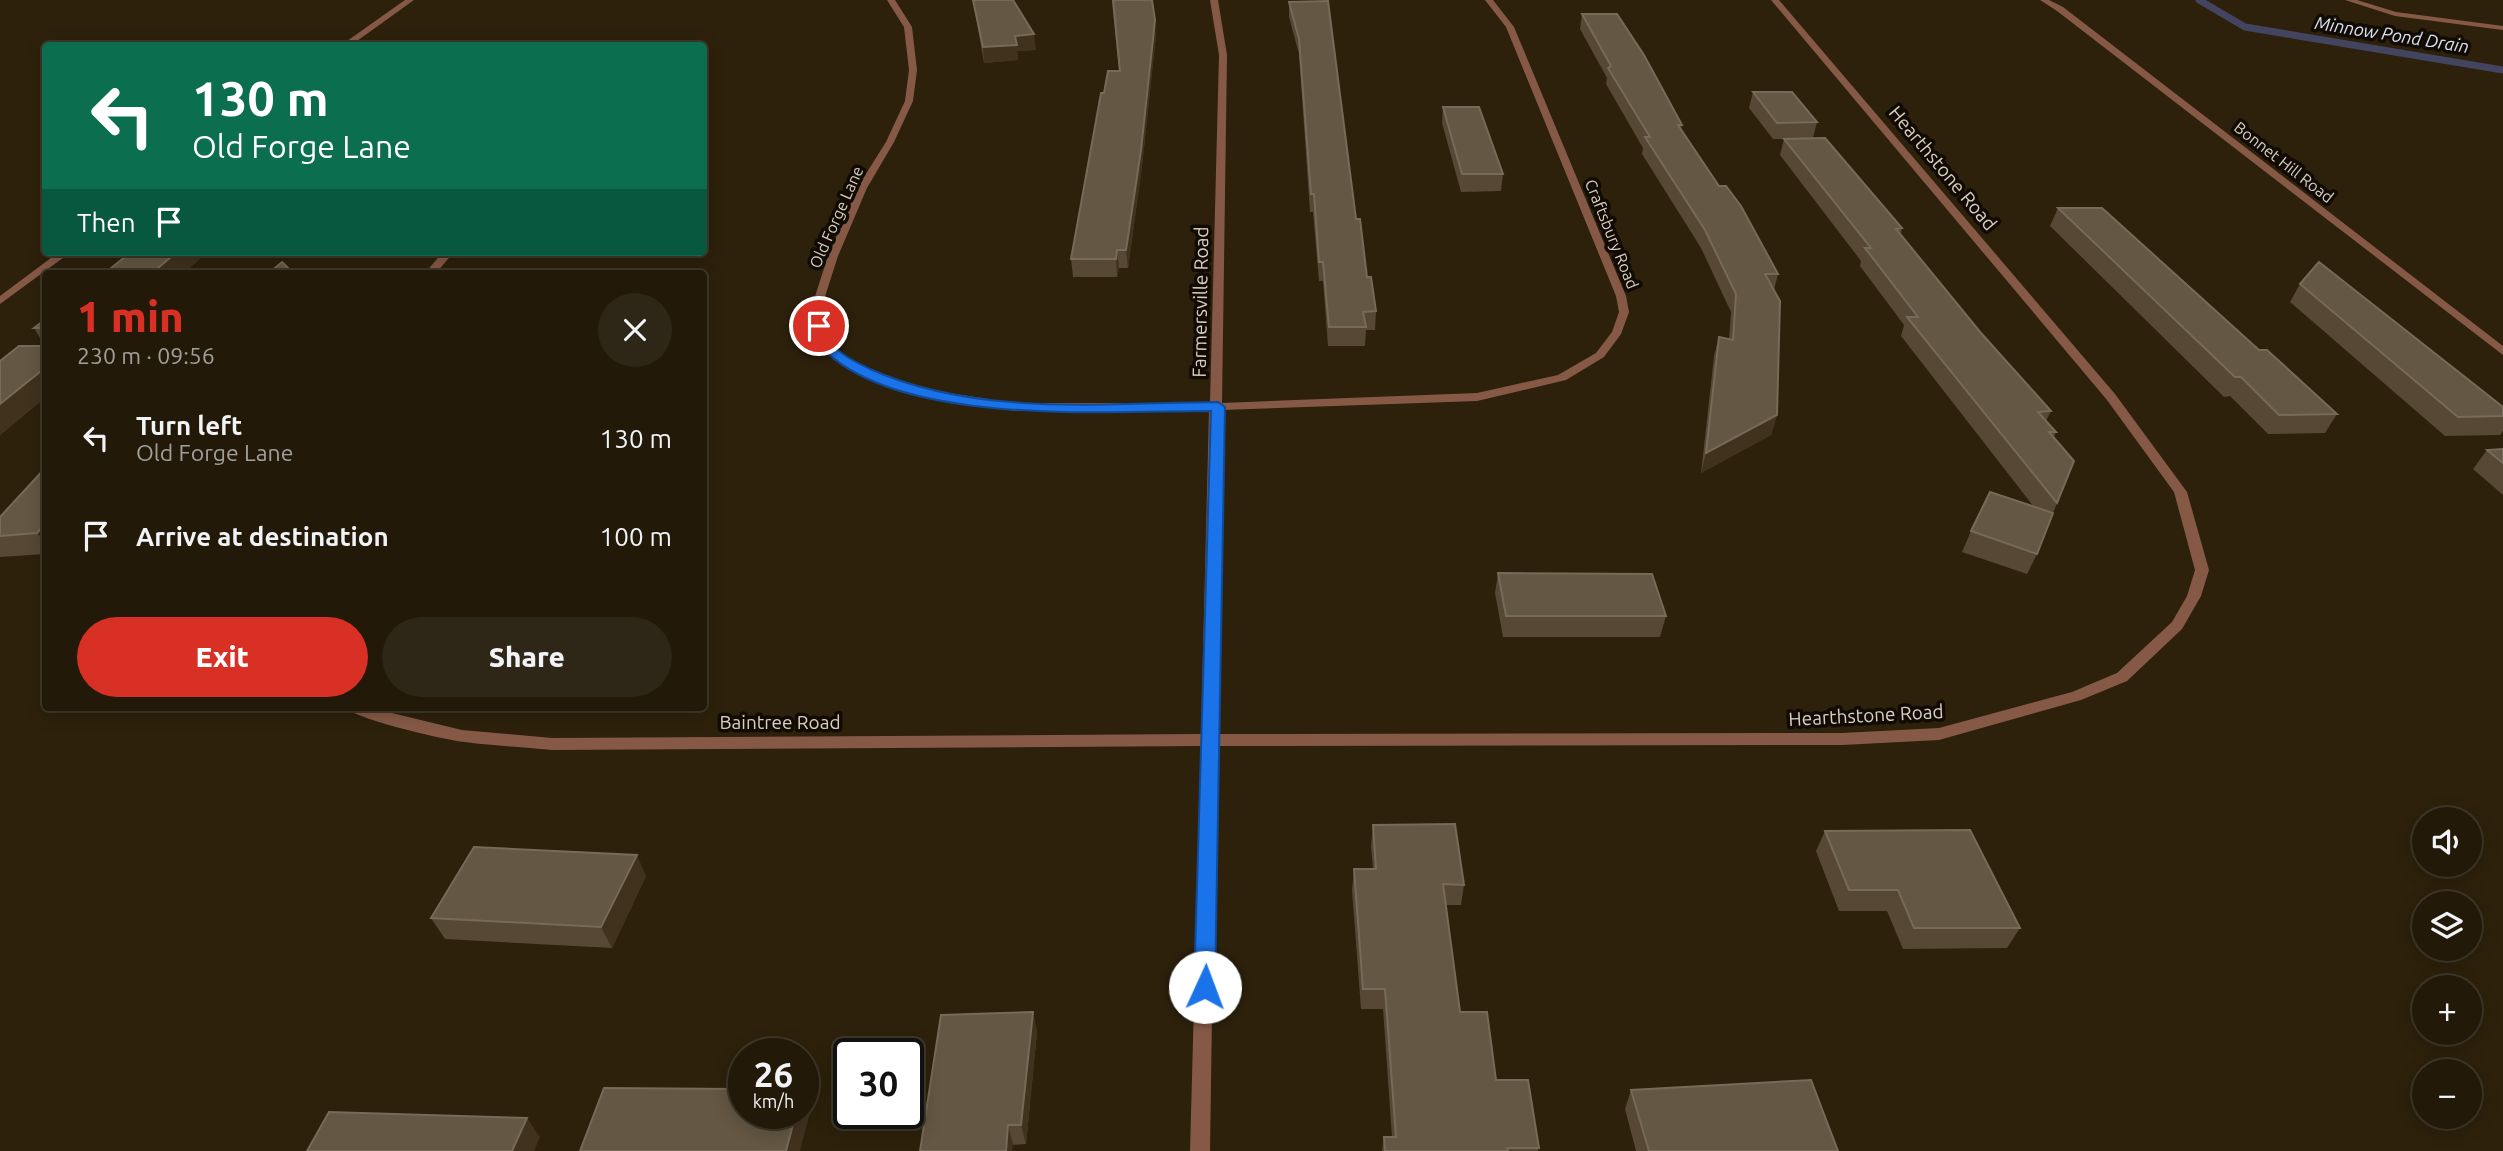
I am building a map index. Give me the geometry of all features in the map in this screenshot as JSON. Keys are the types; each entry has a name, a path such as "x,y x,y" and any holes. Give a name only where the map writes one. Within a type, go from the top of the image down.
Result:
{"street":[{"path":"350,42 410,0"},
{"name":"Old Forge Lane","path":"891,0 908,27 913,70 909,101 890,142 862,188 832,256 816,309 823,342 844,362 890,383 948,397 1015,407 1218,407"},
{"name":"Farmersville Road","path":"1200,1151 1211,741 1223,55 1214,0"},
{"name":"Craftsbury Road","path":"1218,407 1477,397 1562,378 1600,355 1617,332 1624,312 1622,296 1510,27 1489,0"},
{"name":"Hearthstone Road","path":"1211,741 1480,738 1842,739 1939,734 2076,696 2122,677 2177,625 2194,596 2202,570 2180,492 2111,397 1775,0"},
{"name":"Bonnet Hill Road","path":"2044,0 2060,9 2503,352"},
{"path":"2349,0 2395,14 2503,28"},
{"path":"42,270 61,256"},
{"path":"433,270 445,256"},
{"path":"0,302 42,270"},
{"name":"Baintree Road","path":"362,711 462,736 552,744 1211,741"}],"building":[{"path":"973,0 1013,0 1034,34 1015,36 1017,45 983,47"},
{"path":"1113,0 1152,0 1155,20 1141,150 1126,250 1117,250 1116,259 1071,259 1101,93 1104,93 1108,71 1120,71"},
{"path":"1328,1 1356,219 1360,219 1367,277 1371,277 1376,311 1363,312 1366,327 1329,327 1323,262 1319,262 1314,194 1311,194 1299,39 1289,2"},
{"path":"1582,14 1617,14 1644,55 1682,125 1678,125 1719,186 1726,186 1741,206 1778,274 1765,274 1780,301 1777,415 1706,453 1719,337 1733,340 1736,294 1705,230 1645,137 1650,137 1608,68 1611,66"},
{"path":"1753,92 1792,92 1817,122 1777,123"},
{"path":"1443,107 1479,107 1503,174 1462,174"},
{"path":"1825,138 1902,228 1896,229 1981,333 2051,411 2038,412 2056,432 2049,432 2074,461 2057,503 1907,317 1918,317 1865,248 1871,248 1784,139"},
{"path":"2058,208 2102,208 2259,350 2267,350 2337,414 2279,415 2241,377 2235,377"},
{"path":"126,256 172,256 156,270 109,270"},
{"path":"282,262 290,270 273,270"},
{"path":"2319,262 2503,407 2503,416 2458,417 2300,284"},
{"path":"19,346 42,346 42,370 0,404 0,361"},
{"path":"2503,449 2503,463 2487,450"},
{"path":"42,471 42,527 37,533 0,536 0,517"},
{"path":"1990,492 2053,513 2037,554 1971,531"},
{"path":"1498,573 1652,574 1666,616 1506,616"},
{"path":"1455,824 1464,885 1443,884 1460,1012 1487,1012 1496,1080 1528,1080 1539,1148 1507,1148 1508,1151 1385,1151 1384,1137 1396,1137 1385,989 1363,989 1354,869 1376,869 1373,825"},
{"path":"1970,830 2020,928 1914,928 1898,890 1849,890 1825,831"},
{"path":"474,847 637,855 601,927 431,918"},
{"path":"1033,1012 1021,1125 1008,1125 1006,1151 920,1151 941,1015"},
{"path":"1811,1080 1838,1151 1649,1151 1631,1090"},
{"path":"604,1088 728,1089 728,1129 792,1129 786,1151 580,1151"},
{"path":"329,1112 527,1118 512,1151 307,1151"}],"waterway":[{"name":"Minnow Pond Drain","path":"2199,0 2245,27 2503,70"}],"route":[{"path":"819,326 823,342 844,362 890,383 948,397 1015,407 1218,407 1205,987"}]}
